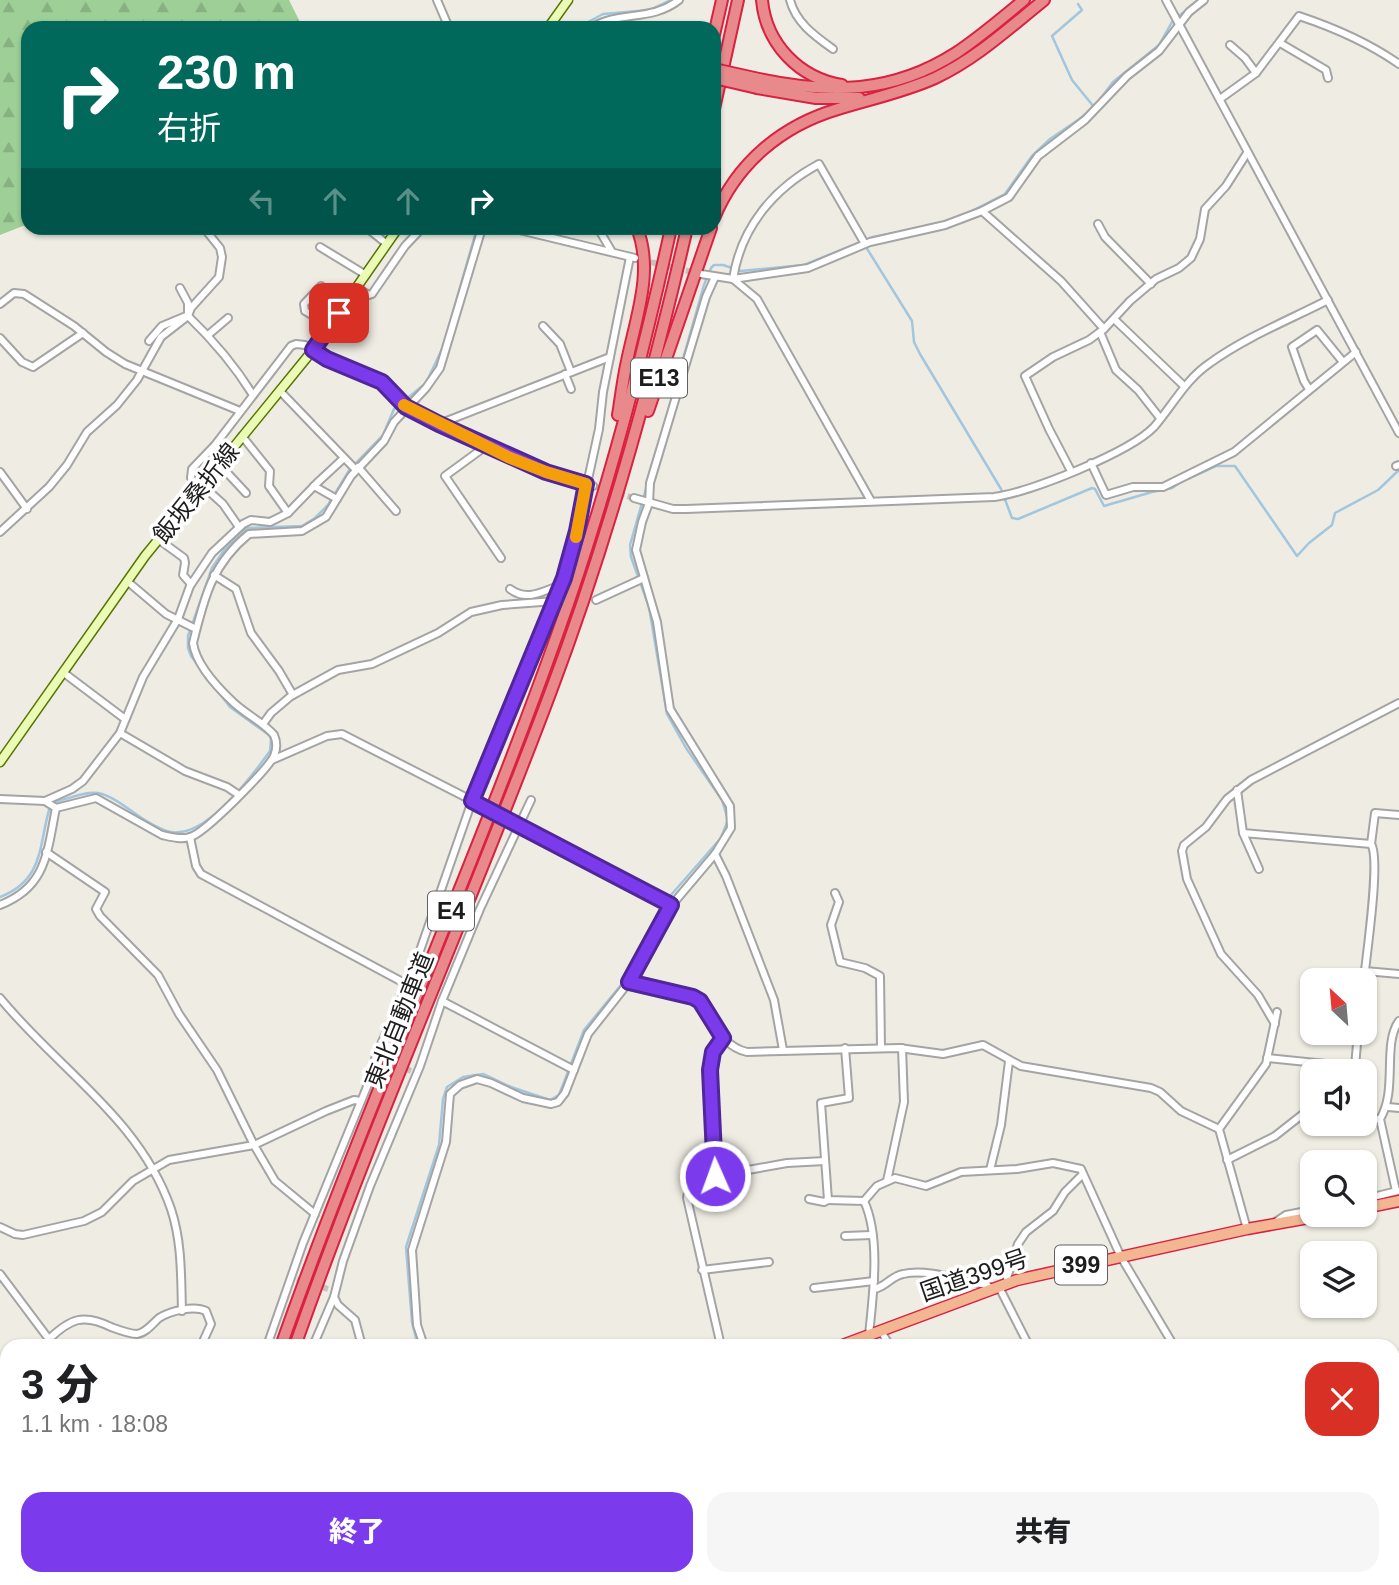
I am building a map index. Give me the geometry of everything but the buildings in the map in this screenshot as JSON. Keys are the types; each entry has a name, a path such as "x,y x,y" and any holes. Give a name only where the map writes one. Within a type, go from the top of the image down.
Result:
{"highway":[{"path":"711,21 716,0"},
{"path":"717,21 722,0"},
{"path":"721,77 738,0"},
{"path":"762,0 770,33 795,64 829,82 873,85"},
{"path":"721,79 825,90 873,85 908,76 954,54 1024,0"},
{"path":"721,203 741,171 779,136 823,113 926,82 963,63 1044,0"},
{"path":"721,71 758,84 816,98 883,96"},
{"name":"E13","path":"609,473 626,365 642,291 644,252 639,235"},
{"name":"東北自動車道","path":"284,1339 334,1203 509,767 572,592 609,473 669,235"},
{"name":"東北自動車道","path":"298,1339 552,688 607,529 658,351 686,235"},
{"name":"E13","path":"607,529 709,235"},
{"path":"1377,1203 1398,1194"},
{"name":"国道399号","path":"858,1339 1045,1272 1247,1228 1300,1219"}],"main road":[{"path":"553,21 569,0"},
{"name":"飯坂桑折線","path":"0,762 158,539 313,350 393,235"}],"street":[{"path":"437,0 446,21"},
{"path":"603,21 662,12 679,0"},
{"path":"790,0 799,19 812,34 833,49"},
{"path":"1166,0 1399,433"},
{"path":"422,1339 417,1325 412,1250 446,1142 450,1094 460,1085 477,1079 523,1098 551,1104 562,1098 570,1069 588,1034 629,982 668,904 715,854 732,828 732,812 727,800 670,709 657,622 641,580 636,550 642,501 650,483 706,297 708,276 808,268 864,242 946,225 1009,197 1038,156 1085,120 1127,75 1159,51 1176,20 1204,0"},
{"path":"1220,99 1256,73 1300,16 1328,26 1399,64"},
{"path":"1280,44 1326,70 1328,78"},
{"path":"1230,45 1245,58 1256,73"},
{"path":"1071,471 1025,376 1053,357 1102,331 1130,301 1191,258 1200,239 1205,209 1230,180 1247,153"},
{"path":"734,272 750,229 763,208 785,186 820,164 864,242"},
{"path":"982,211 1062,281 1102,331 1116,370 1138,390 1160,418"},
{"path":"1098,224 1105,237 1151,284"},
{"path":"0,532 27,509 67,466 87,432 117,405 143,371 161,337 188,316 191,308 219,277 222,257 220,248 210,235"},
{"path":"376,235 387,244"},
{"path":"356,288 369,295 372,293 415,235"},
{"path":"0,905 19,897 32,887 41,871 46,852 51,804 83,781 120,733 143,677 178,619 191,584 212,553 245,528 302,531 326,517 334,498 355,468 384,441 402,403 426,388 440,368 480,235"},
{"path":"270,1339 315,1214 408,985 474,802 561,585 589,485 610,357 633,258 539,235"},
{"path":"602,235 612,253"},
{"path":"320,247 366,275"},
{"path":"734,272 763,308 871,501"},
{"path":"321,286 304,304 305,311 316,317 329,302 341,309"},
{"path":"180,288 188,303 188,316 208,335 240,374 253,395"},
{"path":"0,304 14,293 24,294 116,358 240,411"},
{"path":"642,501 673,509 686,509 1011,495 1091,463 1140,439 1184,386 1219,358 1328,300"},
{"path":"149,341 162,326 188,316"},
{"path":"208,335 228,318"},
{"path":"1114,318 1184,386"},
{"path":"543,326 560,344 571,389"},
{"path":"1309,389 1292,347 1317,330 1343,362"},
{"path":"0,338 22,362 33,367 83,333"},
{"path":"245,528 223,504 191,478 192,469 215,445 291,346 301,344 327,359 382,382 402,403 439,424 546,472 589,485"},
{"path":"1091,463 1106,495 1133,487 1163,487 1234,452 1356,352"},
{"path":"439,424 610,357"},
{"path":"280,391 396,511"},
{"path":"242,436 270,471 270,486 288,513"},
{"path":"486,446 445,476 501,558"},
{"path":"272,760 276,740 274,735 234,703 204,666 193,649 192,627 223,558 251,520 270,522 288,513 344,458"},
{"path":"219,464 246,493"},
{"path":"0,472 27,509"},
{"path":"314,486 334,498"},
{"path":"158,539 184,558 183,575 191,584"},
{"path":"214,575 236,589 251,633 293,695"},
{"path":"596,600 641,580"},
{"path":"127,581 166,614 192,627"},
{"path":"510,589 518,595 529,597 561,585"},
{"path":"263,724 271,713 293,695 338,670 372,664 397,654 471,612 502,605 555,601"},
{"path":"64,673 125,719"},
{"path":"1275,1024 1258,995 1221,954 1187,879 1183,860 1184,845 1206,827 1212,816 1251,779 1399,703"},
{"path":"120,733 185,771 236,793"},
{"path":"0,799 51,804 96,798 104,800 162,835 190,837 212,824 236,793 272,760 327,736 342,734 668,904"},
{"path":"1237,790 1243,833 1259,869"},
{"path":"316,1339 414,1072 480,909 531,800"},
{"path":"1364,968 1374,874 1374,849 1371,844 1375,813 1399,815"},
{"path":"1243,833 1371,844"},
{"path":"190,837 196,866 201,874 408,985"},
{"path":"46,852 105,892 96,909 100,916 158,975 179,1014 217,1070 275,1181 315,1214"},
{"path":"715,854 774,1000 783,1050"},
{"path":"835,893 839,902 831,925 840,962 865,968 880,976 881,1048"},
{"path":"1377,972 1399,974"},
{"path":"629,982 700,1001 723,1038 734,1047 747,1052 902,1048 943,1054 983,1045 1021,1066 1152,1088 1181,1111 1219,1129"},
{"path":"0,998 18,1020 121,1121 152,1170 171,1210 176,1233 180,1254 182,1311"},
{"path":"442,1002 570,1069"},
{"path":"1219,1129 1256,1079 1267,1058 1277,1012"},
{"path":"1377,1197 1398,1194 1380,1119 1388,1107 1393,1035 1399,1021"},
{"path":"718,1339 687,1194 692,1188 712,1182 715,1176 710,1070 713,1052 723,1038"},
{"path":"828,1200 821,1103 849,1098 845,1048"},
{"path":"887,1181 904,1102 902,1048"},
{"path":"1267,1058 1300,1061"},
{"path":"990,1170 1001,1125 1009,1061"},
{"path":"0,1227 23,1235 84,1221 102,1212 133,1181 169,1160 254,1145 326,1111 354,1100 360,1101"},
{"path":"1388,1107 1399,1108"},
{"path":"1227,1160 1275,1136 1300,1116"},
{"path":"1219,1129 1247,1228"},
{"path":"715,1176 787,1163 825,1161"},
{"path":"863,1201 870,1192 895,1178 930,1185 961,1172 1017,1169 1053,1163 1081,1169 1121,1257 1170,1339"},
{"path":"1000,1286 1007,1278 1018,1244 1026,1232 1052,1211 1065,1192 1083,1174"},
{"path":"809,1199 863,1201"},
{"path":"863,1201 871,1217 872,1235 874,1285 869,1335"},
{"path":"1272,1224 1286,1215 1300,1212"},
{"path":"845,1236 872,1235"},
{"path":"702,1270 769,1262"},
{"path":"814,1288 874,1285 883,1287 895,1276 913,1272 1000,1286"},
{"path":"0,1274 49,1339 70,1321 77,1319 102,1322 136,1334 161,1317 201,1309 206,1311 211,1324 204,1339"},
{"path":"1000,1286 1026,1339"},
{"path":"332,1293 338,1305 355,1320 360,1339"},
{"path":"881,1331 886,1339"}],"green space":[{"path":"0,0 289,0 300,21 21,21 21,227 0,235"}],"waterway":[{"path":"590,21 603,14 650,10 671,0"},
{"path":"962,216 1005,194 1032,156 1050,139 1094,107 1113,82 1159,45 1172,22 1198,0"},
{"path":"1078,4 1082,10 1052,36 1072,80 1094,107"},
{"path":"653,932 671,895 721,838 728,820 722,800 686,748 667,714 649,607 631,557 630,545 704,285 714,265 741,271 804,265 873,237 905,231"},
{"path":"0,897 15,889 33,870 51,803 81,794 98,793 112,798 161,829 180,832 192,829 218,812 270,751 269,735 230,707 191,656 188,648 188,636 212,568 225,549 247,528 302,526 315,518 328,505 350,469 383,435 394,409 426,383 443,347 475,235"},
{"path":"866,247 912,321 914,342 920,354 1001,489 1012,518 1018,519 1092,488 1104,506 1172,488 1216,466 1235,466 1297,556 1332,525 1335,513 1378,490 1399,470"},
{"path":"416,1339 412,1322 406,1247 439,1145 443,1099 447,1087 463,1077 483,1074 550,1100 559,1095 584,1030 621,985 645,947"}],"tunnel":[{"path":"642,260 696,273"},
{"path":"593,486 634,498"},
{"path":"382,1058 411,1071"},
{"path":"297,1279 328,1289"}],"slow traffic":[{"path":"404,405 508,457 586,484 576,537"}],"route":[{"path":"339,313 313,350 327,359 382,382 406,407 439,424 508,457 586,484 564,578 472,801 671,905 629,982 700,1001 723,1038 711,1056 710,1070 715,1176"}]}
